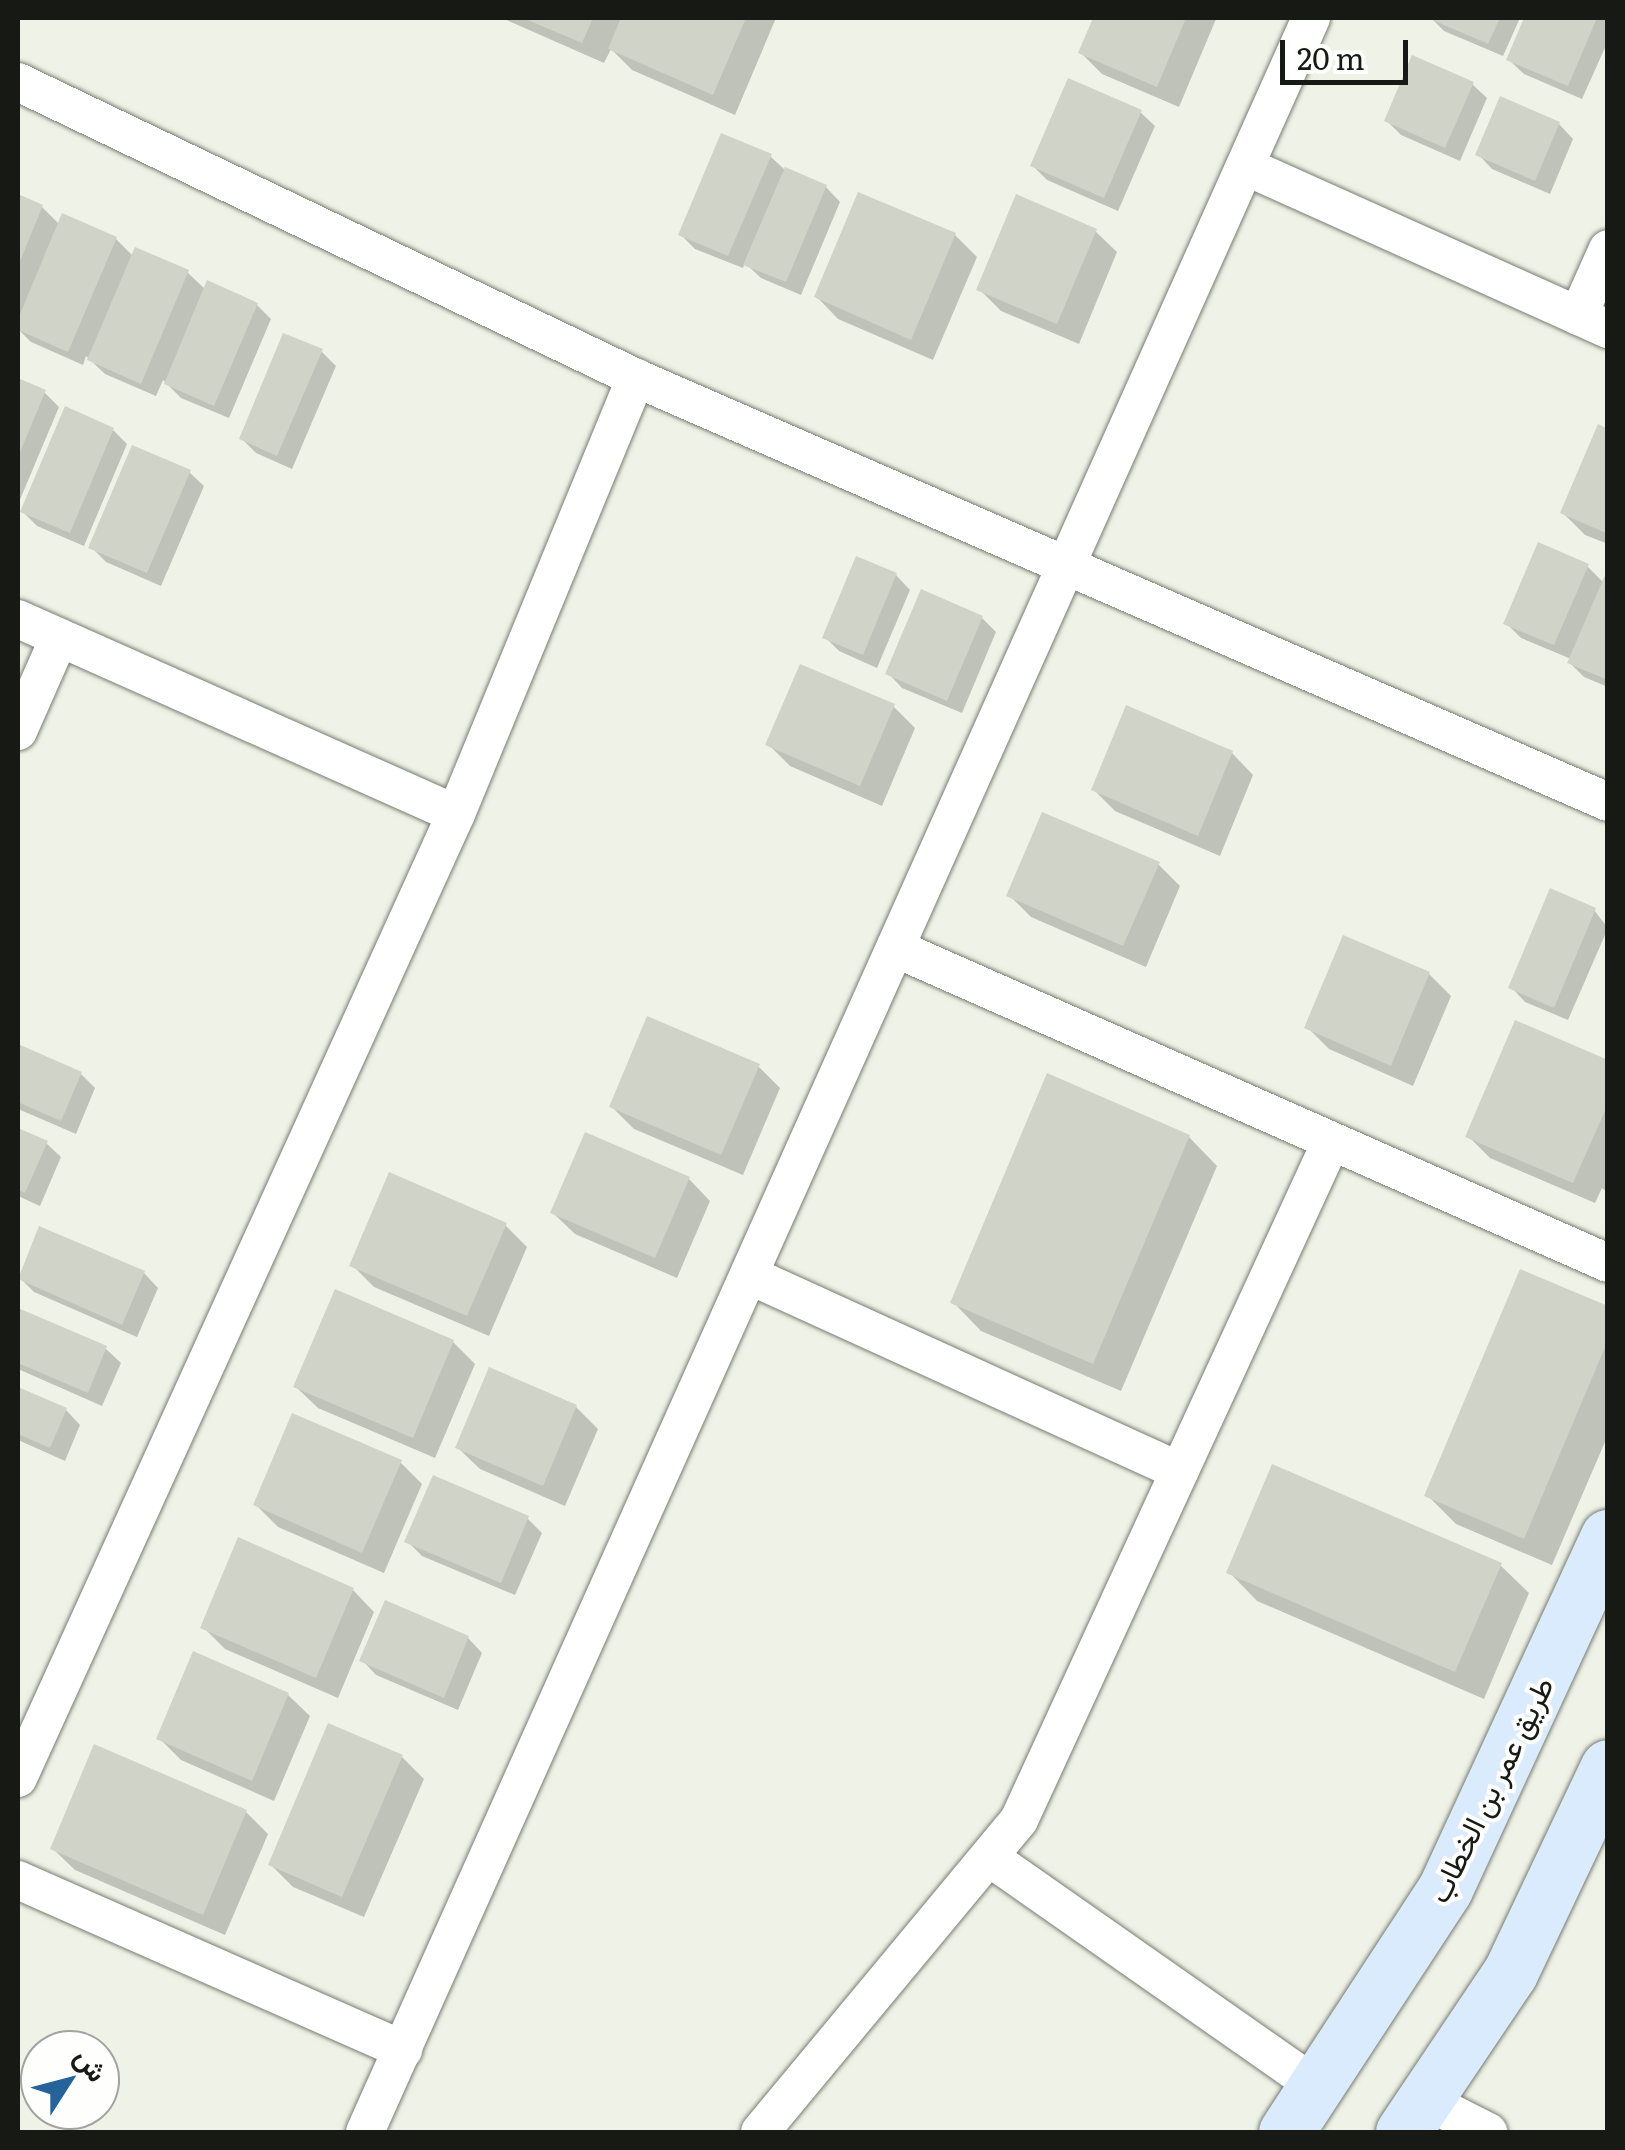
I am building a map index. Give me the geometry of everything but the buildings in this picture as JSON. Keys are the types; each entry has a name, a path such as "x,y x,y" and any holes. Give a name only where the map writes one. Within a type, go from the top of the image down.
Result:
{"main road":[{"name":"طريق عمر بن الخطاب","path":"1286,2132 1445,1889 1608,1537"},
{"path":"1414,2116 1510,1973 1608,1766"}],"street":[{"path":"366,2132 1311,18"},
{"path":"18,82 636,378 1608,802"},
{"path":"1245,166 1593,323 1608,249"},
{"path":"18,1778 456,814 636,378"},
{"path":"18,619 456,814"},
{"path":"18,731 60,638"},
{"path":"895,948 1330,1144 1608,1263"},
{"path":"760,2132 1018,1820 1330,1144"},
{"path":"750,1275 1179,1471"},
{"path":"989,1856 1316,2086"},
{"path":"18,1880 403,2050"},
{"path":"1414,2116 1488,2132"}]}
